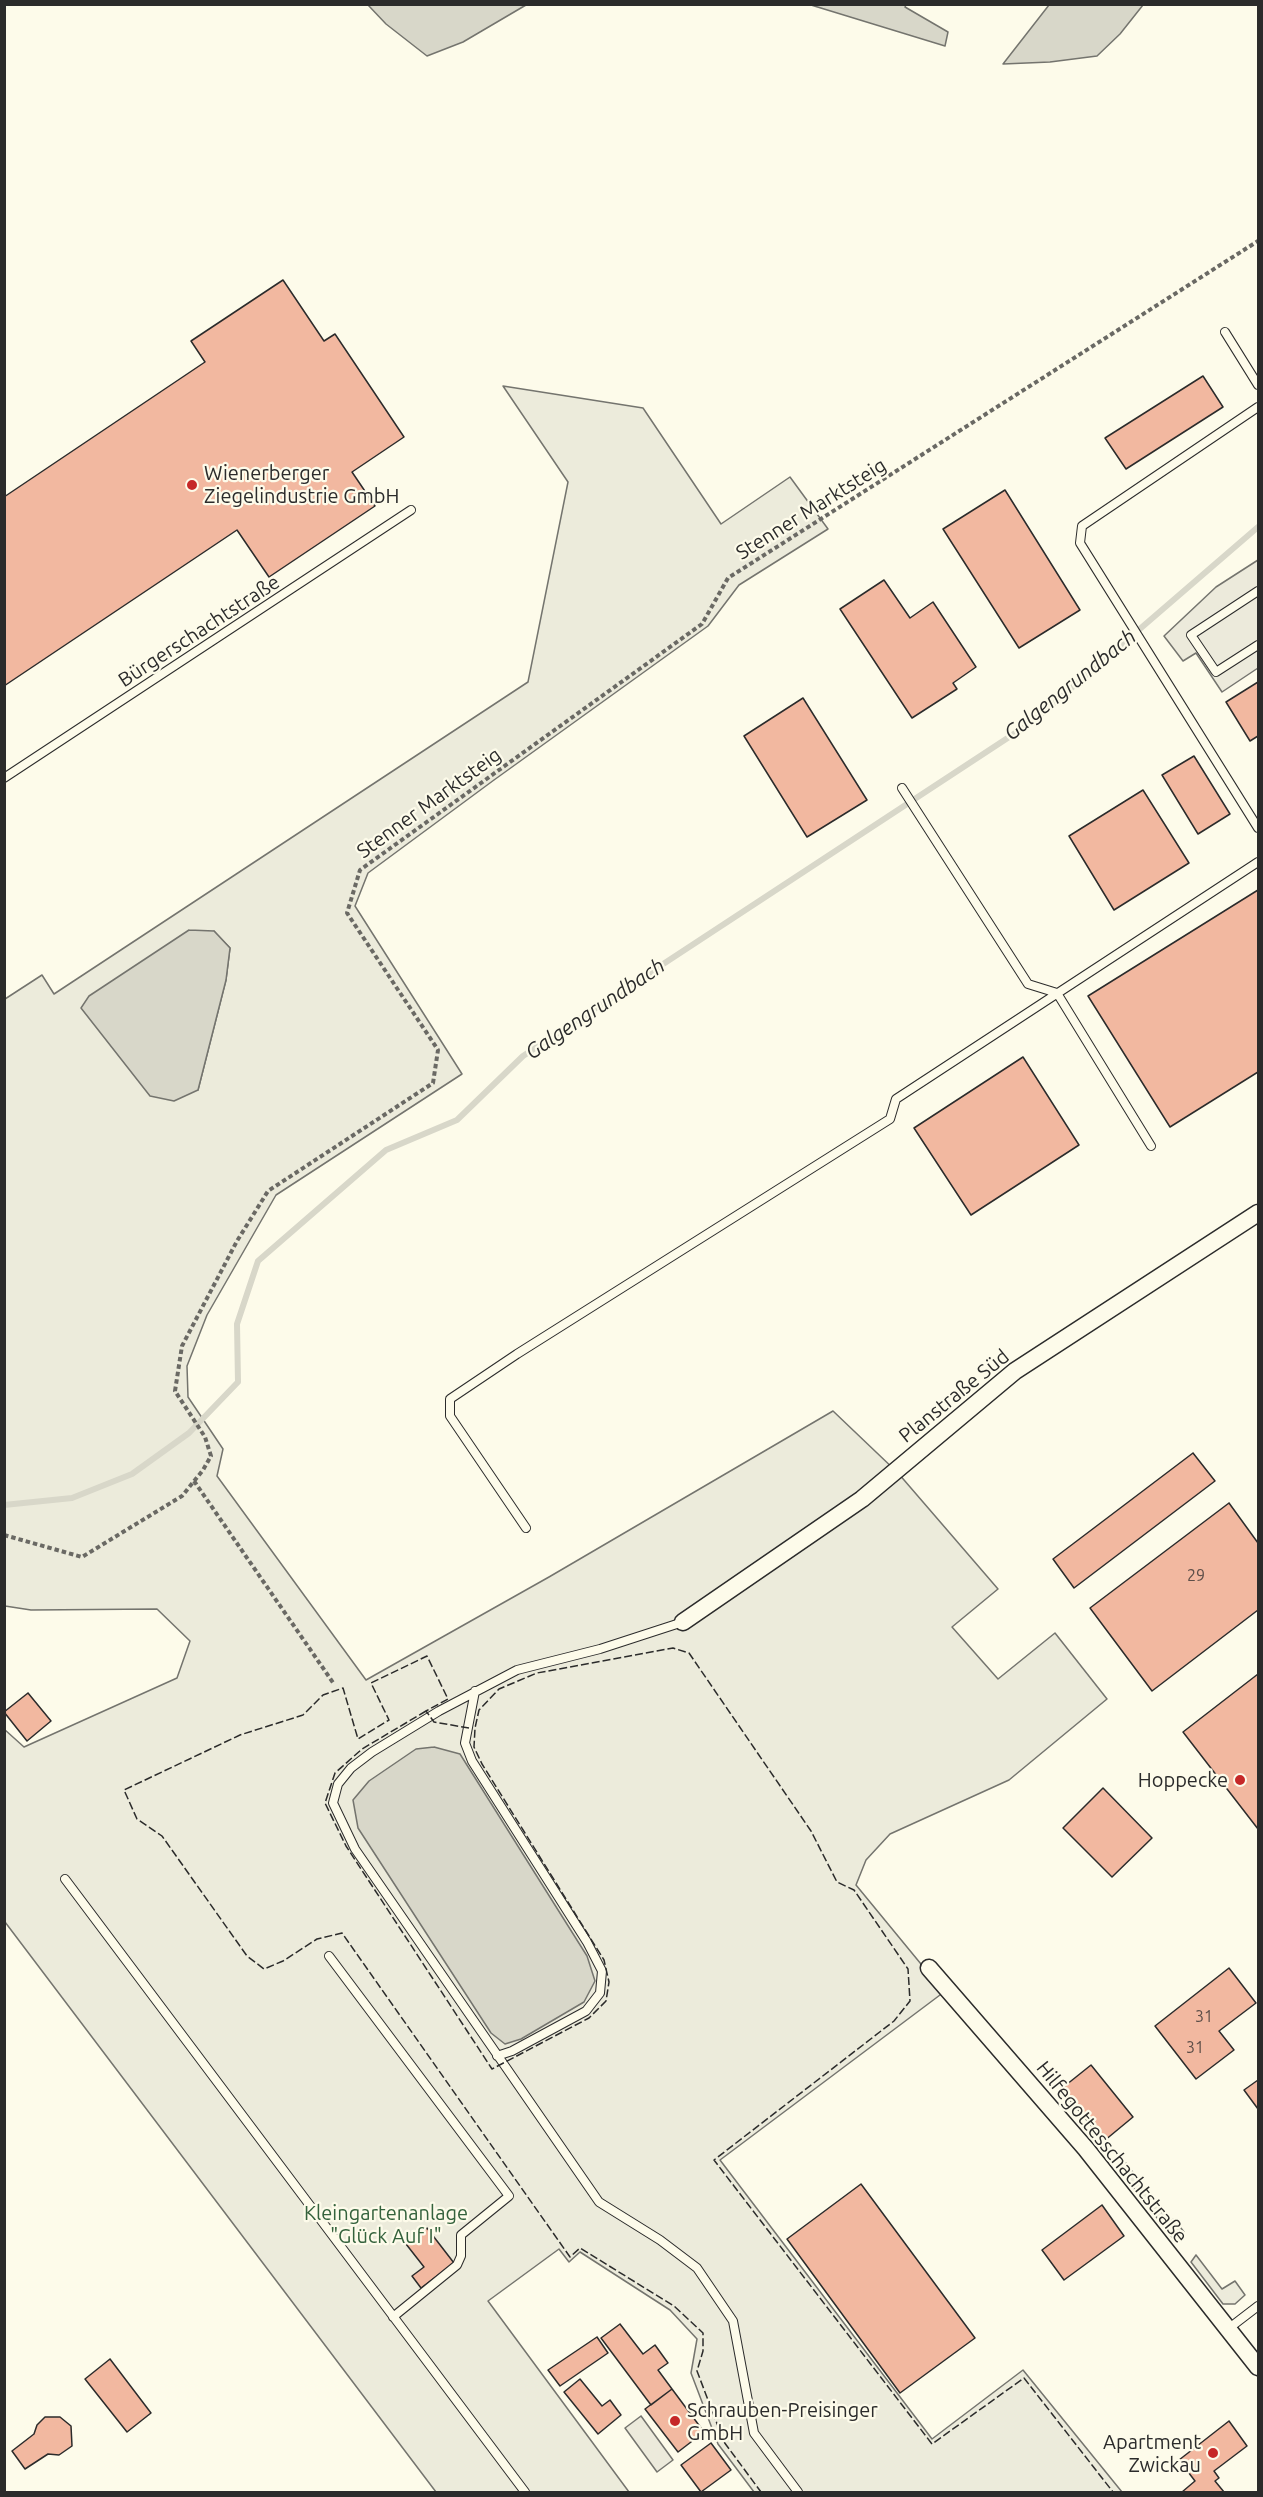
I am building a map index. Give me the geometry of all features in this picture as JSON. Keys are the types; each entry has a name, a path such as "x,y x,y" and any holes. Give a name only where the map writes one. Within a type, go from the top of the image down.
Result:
{"street":[{"name":"Planstraße Süd","path":"683,1622 862,1499 1015,1371 1258,1213"},
{"name":"Hilfegottesschachtstraße","path":"929,1968 1086,2149 1258,2367"}],"lane":[{"path":"1225,332 1258,385"},
{"path":"1258,407 1082,526 1080,543 1258,828"},
{"name":"Bürgerschachtstraße","path":"4,778 411,510"},
{"path":"1258,591 1191,635 1216,672 1258,645"},
{"path":"902,788 1028,984 1057,993 1151,1146"},
{"path":"526,1528 450,1416 450,1400 517,1354 890,1119 896,1099 1258,862"},
{"path":"683,1622 600,1649 517,1670 475,1691 372,1752 351,1768 338,1784 333,1803 356,1849 599,2202 660,2240 697,2268 733,2321 754,2433 798,2493"},
{"path":"475,1691 465,1743 472,1761 587,1942 602,1971 600,1993 586,2011 512,2051 497,2056"},
{"path":"65,1879 525,2493"},
{"path":"329,1956 509,2196 461,2235 461,2256 457,2265 393,2317"},
{"path":"1228,2329 1258,2306"}],"path":[{"name":"Stenner Marktsteig","path":"4,1535 82,1557 182,1496 212,1456 202,1432 175,1391 182,1346 237,1241 268,1191 433,1083 438,1050 347,913 360,870 702,624 728,578 1258,241"},
{"path":"194,1481 334,1684"}],"green space":[{"name":"Kleingartenanlage \"Glück Auf I\"","path":"503,386 643,408 721,524 790,477 828,529 739,585 708,626 368,873 355,906 462,1074 276,1195 207,1315 187,1366 188,1397 223,1449 217,1476 366,1680 549,1577 833,1411 898,1473 998,1589 952,1627 998,1679 1055,1633 1107,1699 1009,1780 890,1834 866,1860 856,1885 944,1992 720,2160 932,2439 1023,2370 1122,2492 754,2492 718,2444 691,2373 697,2339 670,2310 580,2252 569,2262 559,2249 488,2301 629,2492 436,2492 5,1922 4,1729 24,1747 177,1678 190,1641 157,1609 31,1610 5,1606 5,999 42,975 54,994 528,682 568,482","holes":["214,931 230,948 226,980 198,1090"]},
{"path":"1126,2163 1169,2222 1174,2219 1184,2232 1179,2236 1172,2237 1122,2173"},
{"path":"1196,2255 1222,2289 1235,2281 1245,2295 1235,2304 1223,2304 1191,2262"}],"shaded area":[{"path":"368,5 526,5 463,42 427,56 386,24"},
{"path":"811,5 906,5 905,7 948,32 945,46"},
{"path":"1049,5 1143,5 1120,34 1097,56 1050,62 1003,64"},
{"path":"1258,560 1258,668 1222,692 1196,653 1183,661 1164,636 1216,587"},
{"path":"189,930 214,931 230,948 226,980 198,1090 174,1101 150,1096 81,1008 89,996"},
{"path":"434,1747 460,1754 587,1956 595,1981 584,2002 521,2039 505,2044 491,2033 358,1828 353,1800 369,1781 416,1749"},
{"path":"641,2416 673,2460 657,2472 625,2428"}],"building":[{"name":"Wienerberger Ziegelindustrie GmbH","path":"283,280 324,341 335,334 404,437 352,472 375,506 269,577 237,530 4,686 4,497 205,362 191,341"},
{"path":"1203,376 1223,407 1126,469 1105,438"},
{"path":"1005,490 1080,610 1019,648 943,529"},
{"path":"884,580 910,618 933,602 976,667 953,683 957,689 912,718 840,609"},
{"path":"1258,682 1258,736 1250,741 1226,702"},
{"path":"803,698 867,800 807,837 744,736"},
{"path":"1194,756 1230,814 1198,834 1162,775"},
{"path":"1143,790 1189,863 1114,910 1069,836"},
{"path":"1258,890 1258,1072 1170,1127 1088,996"},
{"path":"1023,1057 1079,1145 971,1215 914,1128"},
{"path":"1193,1453 1215,1481 1074,1588 1053,1559"},
{"path":"1229,1503 1258,1543 1258,1610 1152,1691 1090,1608"},
{"name":"Hoppecke","path":"1258,1674 1258,1829 1183,1732"},
{"path":"28,1693 51,1721 27,1741 4,1712"},
{"path":"1103,1788 1152,1838 1112,1877 1063,1828"},
{"path":"1229,1968 1256,2003 1219,2031 1234,2050 1196,2079 1155,2026"},
{"path":"1091,2065 1133,2117 1104,2141 1061,2089"},
{"path":"1258,2080 1258,2109 1244,2090"},
{"path":"861,2184 975,2338 900,2393 787,2239"},
{"path":"1102,2205 1124,2236 1064,2280 1042,2250"},
{"path":"427,2228 454,2263 421,2288 412,2276 424,2267 406,2244"},
{"path":"620,2324 643,2354 655,2345 668,2363 658,2370 672,2389 651,2405 601,2338"},
{"path":"597,2337 608,2353 560,2386 548,2370"},
{"path":"110,2359 151,2413 127,2432 85,2379"},
{"path":"580,2379 602,2406 610,2400 621,2415 598,2434 564,2392"},
{"name":"Schrauben-Preisinger GmbH","path":"672,2389 704,2432 678,2452 645,2409"},
{"path":"45,2417 60,2417 71,2426 72,2446 59,2455 48,2454 25,2469 12,2451 34,2434 37,2425"},
{"name":"Apartment Zwickau","path":"1229,2421 1247,2446 1214,2471 1219,2478 1215,2481 1224,2492 1182,2492 1195,2481 1179,2460"},
{"path":"711,2443 731,2470 701,2492 681,2465"}],"waterway":[{"name":"Galgengrundbach","path":"4,1505 72,1498 132,1474 189,1433 238,1382 237,1324 258,1261 386,1150 457,1120 523,1056 1032,722 1258,527"}],"fence":[{"path":"426,1711 362,1749 335,1773 325,1803 346,1846 492,2069 589,2018 606,2001 609,1982 604,1960 482,1764 474,1747 479,1710 499,1689 537,1673 673,1648 689,1653 811,1831 837,1882 854,1890 908,1969 910,2001 894,2021 714,2160 932,2444 1024,2378 1113,2492"},
{"path":"469,1728 434,1722 426,1711 448,1699 427,1656 371,1683 389,1720 358,1739 343,1688 323,1695 303,1715 240,1735 124,1790 137,1819 162,1836 247,1956 264,1969 283,1961 317,1939 342,1933 570,2257 580,2248 674,2306 703,2333 703,2351 697,2371 724,2442 761,2492"}],"place":[{"name":"Wienerberger Ziegelindustrie GmbH","path":"192,485"},
{"name":"Hoppecke","path":"1240,1780"},
{"name":"Schrauben-Preisinger GmbH","path":"675,2421"},
{"name":"Apartment Zwickau","path":"1213,2453"}]}
